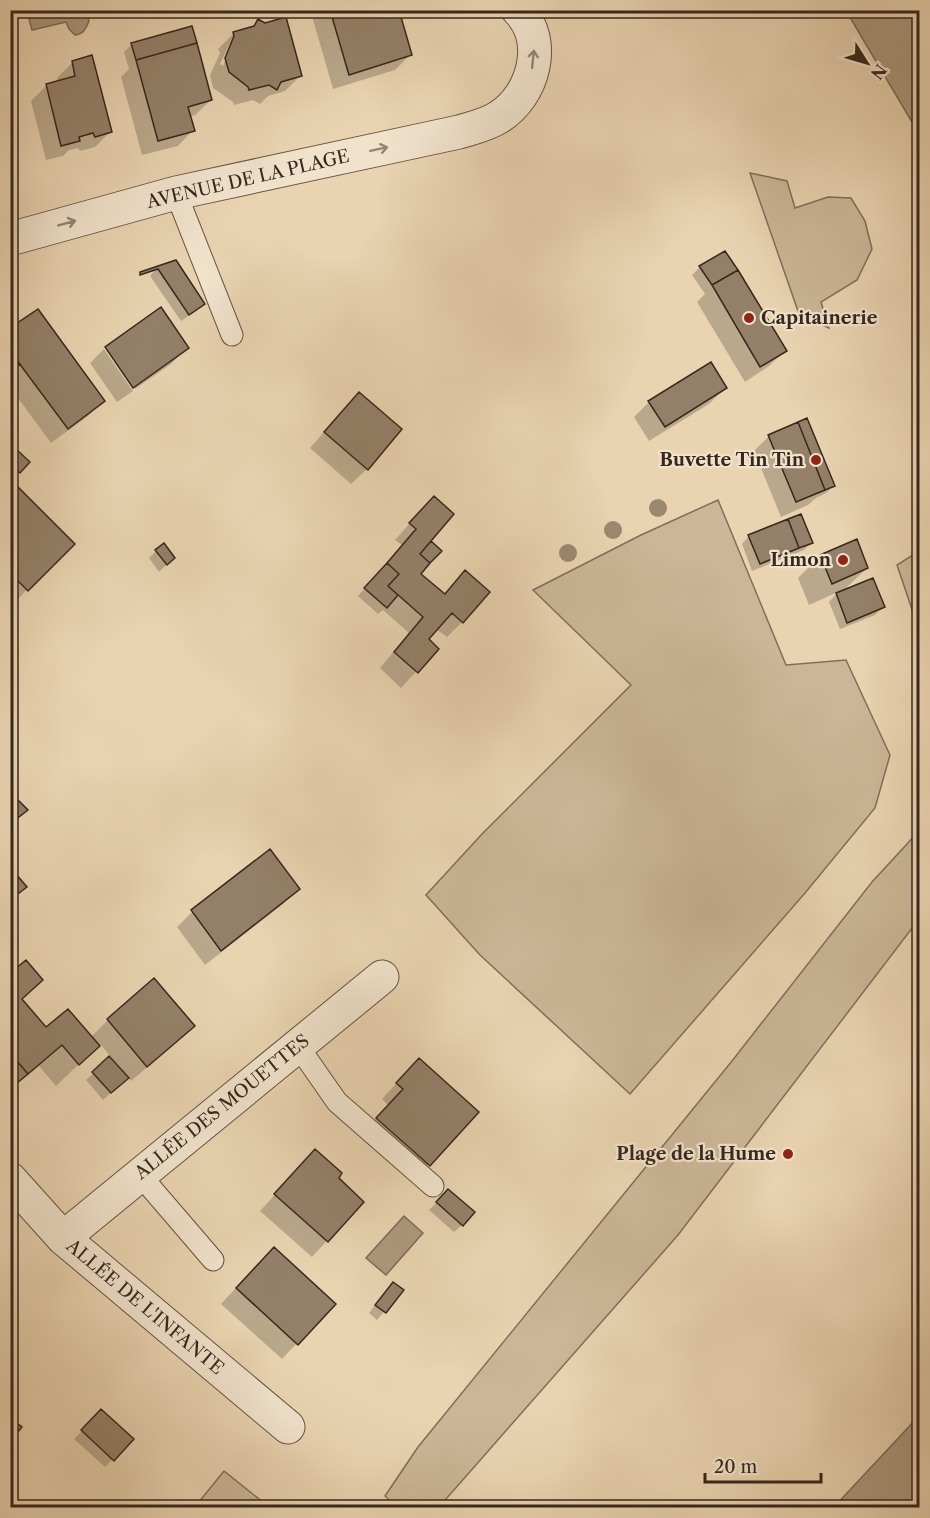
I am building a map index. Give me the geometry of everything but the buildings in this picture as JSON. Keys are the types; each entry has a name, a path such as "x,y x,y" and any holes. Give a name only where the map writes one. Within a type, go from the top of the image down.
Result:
{"street":[{"name":"AVENUE DE LA PLAGE","path":"10,239 176,193 487,124 500,117 512,106 531,75 535,53 532,34 518,10"},
{"name":"ALLÉE DES MOUETTES","path":"63,1238 382,977"},
{"name":"ALLÉE DE L'INFANTE","path":"10,1179 63,1238 288,1427"}],"lane":[{"path":"176,193 232,335"},
{"path":"298,1046 336,1102 433,1186"},
{"path":"140,1175 213,1260"}],"shaded area":[{"path":"27,11 86,11 89,21 83,32 75,35 66,22 32,30"},
{"path":"845,11 919,11 919,134 851,19"},
{"path":"750,173 787,181 795,208 828,197 851,198 865,221 872,249 857,280 821,302 829,328 799,314"},
{"path":"718,500 786,665 846,660 890,755 875,808 805,893 630,1094 480,955 426,895 482,834 631,685 533,590 641,535"},
{"path":"919,551 919,630 897,565"},
{"path":"919,831 919,919 678,1235 439,1507 396,1507 385,1496 418,1447 732,1061 872,882"},
{"path":"404,1216 423,1233 386,1275 366,1258"},
{"path":"919,1416 919,1507 834,1507"},
{"path":"224,1471 269,1507 204,1507 198,1503"}],"place":[{"name":"Capitainerie","path":"749,318"},
{"name":"Buvette Tin Tin","path":"816,460"},
{"name":"Limon","path":"843,560"},
{"name":"Plage de la Hume","path":"788,1154"}]}
